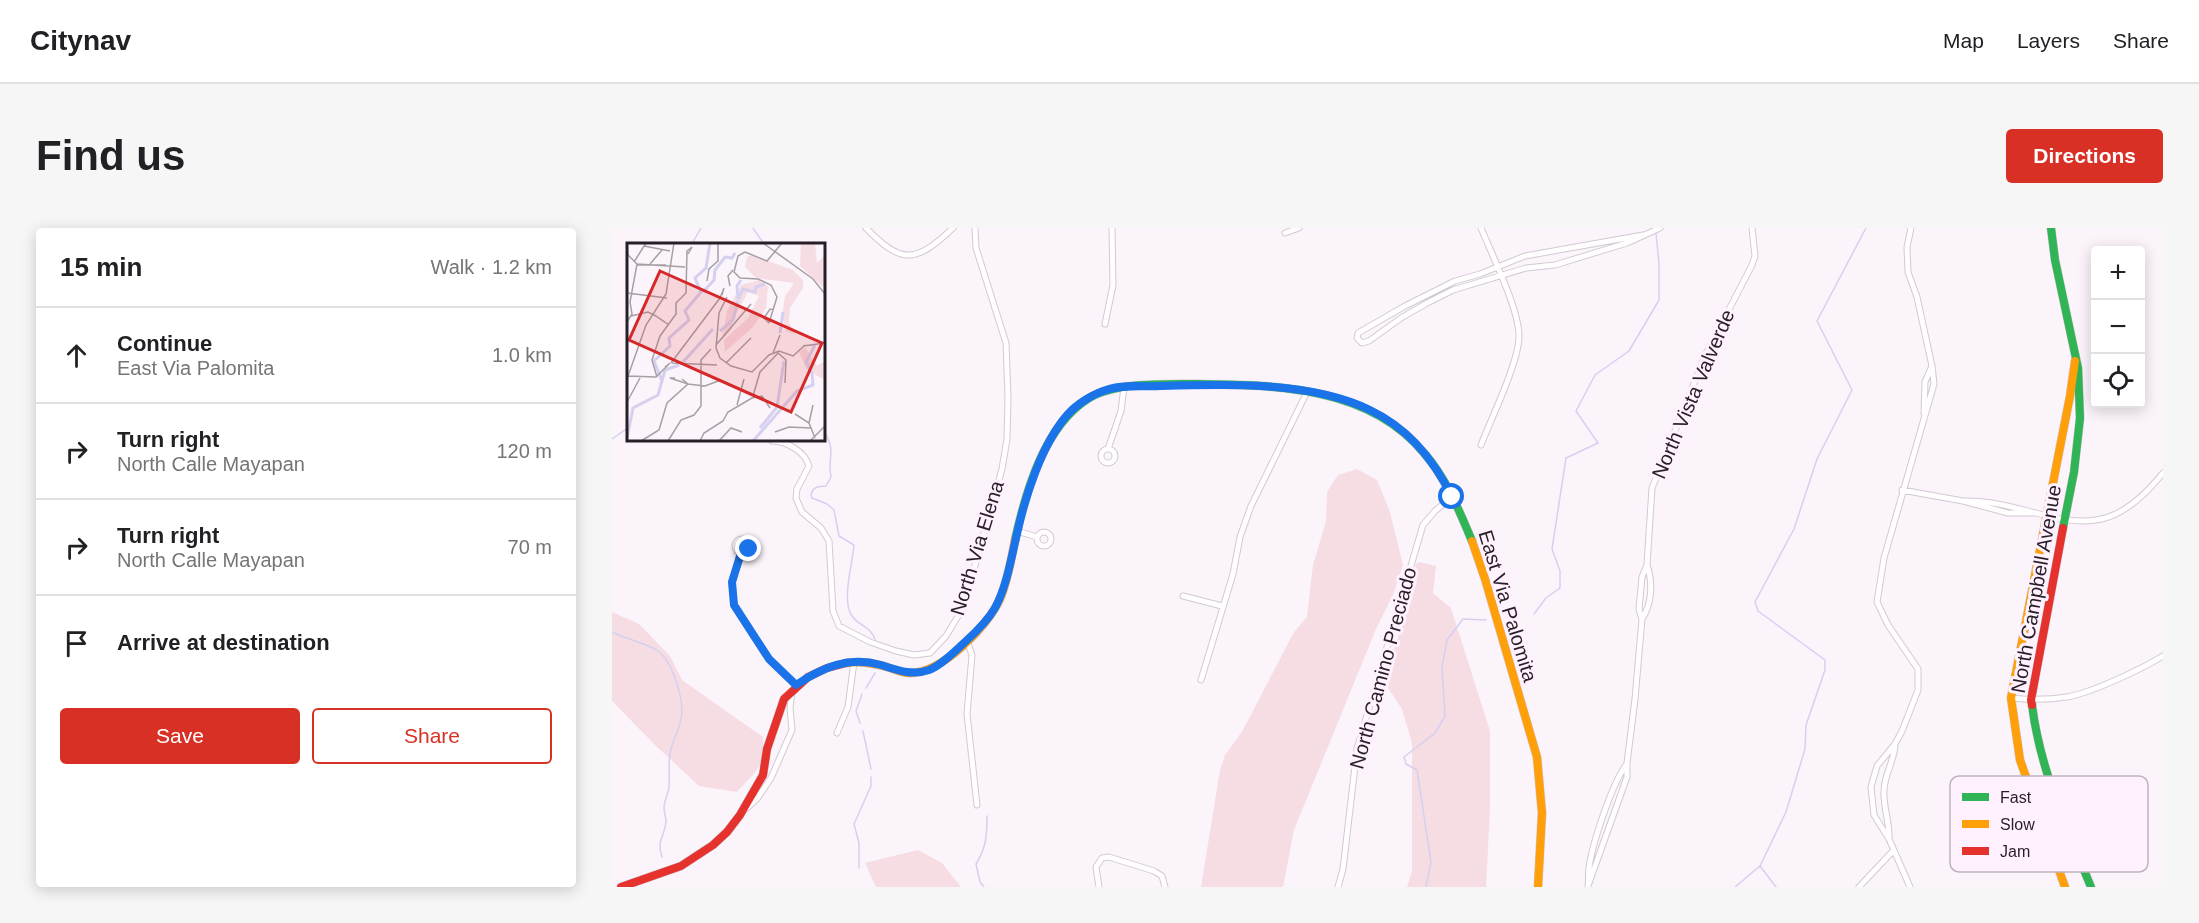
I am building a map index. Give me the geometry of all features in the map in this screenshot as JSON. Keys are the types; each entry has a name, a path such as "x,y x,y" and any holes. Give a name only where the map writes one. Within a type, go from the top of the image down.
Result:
{"street":[{"path":"866,228 891,251 906,256 920,253 938,242 953,228"},
{"name":"North Via Elena","path":"772,441 779,441 793,448 807,460 809,466 797,489 796,498 802,512 820,528 829,541 833,611 839,626 870,642 897,651 914,655 930,653 946,636 963,608 1002,469 1007,439 1006,343 976,248 975,228"},
{"path":"1105,324 1113,285 1113,228"},
{"path":"1285,233 1299,228"},
{"path":"1481,228 1516,318 1519,340 1513,364 1481,445"},
{"path":"1643,235 1525,256 1480,274 1455,281 1376,322 1359,333 1357,338 1362,343 1369,341 1401,318 1453,290 1526,268 1555,265 1628,243 1660,228"},
{"name":"North Vista Valverde","path":"1589,885 1589,867 1602,819 1619,775 1627,763 1635,699 1642,619 1639,609 1642,577 1647,565 1652,488 1705,356 1752,265 1755,256 1752,228"},
{"path":"1910,887 1889,839 1874,815 1871,787 1877,766 1895,744 1918,690 1918,669 1888,625 1877,602 1884,558 1934,384 1917,297 1908,272 1907,247 1911,228"},
{"name":"North Campbell Avenue","path":"2046,776 2033,728 2031,700 2080,430 2080,382 2055,260 2051,228"},
{"name":"North Campbell Avenue","path":"2026,776 2020,760 2010,698 2070,396 2075,360"},
{"name":"East Via Palomita","path":"745,810 766,764 767,749 774,732 778,709 786,695 794,688 830,666 854,662 879,664 910,673 935,667 967,641 995,609 1034,478 1055,432 1069,413 1089,397 1107,389 1220,384 1261,386 1339,397 1371,411 1401,429 1426,453 1442,476 1470,536 1494,608 1539,767 1542,802 1538,887"},
{"path":"1108,448 1121,411 1124,387"},
{"path":"1201,680 1233,574 1240,537 1251,506 1307,392"},
{"path":"1902,490 1963,501 2008,513 2036,513 2095,522 2115,515 2143,496 2163,473"},
{"name":"North Camino Preciado","path":"1338,887 1343,869 1357,749 1380,669 1423,525 1452,497"},
{"path":"1017,531 1037,537"},
{"path":"741,553 732,582 734,605 769,659 794,688"},
{"path":"1183,597 1222,606"},
{"path":"967,641 972,655 967,714 977,805"},
{"path":"2010,698 2031,700 2076,695 2112,681 2163,656"},
{"path":"837,733 848,707 854,662"},
{"name":"East Via Palomita","path":"621,887 674,870 706,852 721,840 757,799 771,778 792,730 790,708 794,688"},
{"path":"1889,839 1883,789 1895,753 1895,744"},
{"path":"1859,887 1893,850"},
{"path":"1099,887 1096,867 1099,857 1109,857 1154,871 1166,877 1165,887"},
{"name":"North Campbell Avenue","path":"2059,872 2065,887"},
{"name":"North Campbell Avenue","path":"2085,872 2091,887"}],"shaded area":[{"path":"1357,469 1377,480 1390,512 1403,565 1393,595 1376,629 1294,830 1283,887 1201,887 1220,770 1225,755 1243,730 1294,632 1307,617 1313,565 1326,521 1327,492 1338,475"},
{"path":"1419,562 1436,566 1433,593 1451,608 1490,731 1490,809 1486,887 1407,887 1412,871 1412,743 1402,709 1384,682 1404,618 1416,564"},
{"path":"612,612 639,624 670,656 682,680 763,737 761,762 737,792 699,786 612,701"},
{"path":"918,850 942,863 961,887 876,887 865,863"}],"waterway":[{"path":"690,243 701,228"},
{"path":"753,228 763,243"},
{"path":"1776,887 1760,866 1786,812 1805,749 1806,725 1825,670 1825,660 1758,611 1755,602 1794,529 1817,459 1852,390 1817,321 1866,228"},
{"path":"1534,614 1546,598 1560,588 1560,571 1552,549 1566,458 1598,443 1576,411 1595,375 1629,351 1659,300 1656,233"},
{"path":"612,439 627,429"},
{"path":"825,433 831,450 831,477 826,486 815,488 811,495 812,498 827,504 834,510 839,536 854,545 848,591 849,609 852,616 870,631 875,639"},
{"path":"1426,887 1431,862 1417,770 1406,764 1404,757 1435,733 1445,716 1442,667 1447,640 1463,619 1486,620"},
{"path":"612,632 658,651 668,664 677,683 682,712 669,758 669,789 664,808 666,822 660,842 662,857"},
{"path":"866,688 875,673"},
{"path":"860,723 856,711 862,694"},
{"path":"863,731 871,769"},
{"path":"859,868 859,843 854,824 871,786 871,777"},
{"path":"984,887 980,882 976,864 985,842 987,816"},
{"path":"1735,887 1760,866"}],"traffic: fast":[{"path":"2051,228 2055,260 2078,368 2080,418 2074,472 2063,528"},
{"path":"1015,540 1031,481 1039,461 1060,425 1073,410 1089,398 1113,389 1142,385 1185,384 1289,389 1349,402 1376,414 1402,431 1432,463 1451,495 1472,541"},
{"path":"2032,705 2048,776"},
{"path":"2085,872 2091,887"}],"traffic: slow":[{"path":"2026,776 2020,760 2011,698 2075,361"},
{"path":"846,663 872,663 909,673 935,666 949,657 975,635 994,610 1005,585 1015,540"},
{"path":"1472,541 1537,757 1542,813 1538,887"},
{"path":"2060,872 2065,887"}],"traffic: jam":[{"path":"2032,705 2031,700 2063,528"},
{"path":"621,887 681,866 713,845 727,832 740,815 763,775 767,749 784,699 808,677 827,668 846,663"}],"route":[{"path":"749,549 741,553 737,562 732,582 734,605 769,659 796,685 840,663 879,664 910,673 929,670 967,641 995,609 1034,478 1055,432 1069,413 1089,397 1107,389 1220,384 1261,386 1339,397 1371,411 1401,429 1426,453 1442,476 1452,497"}]}
